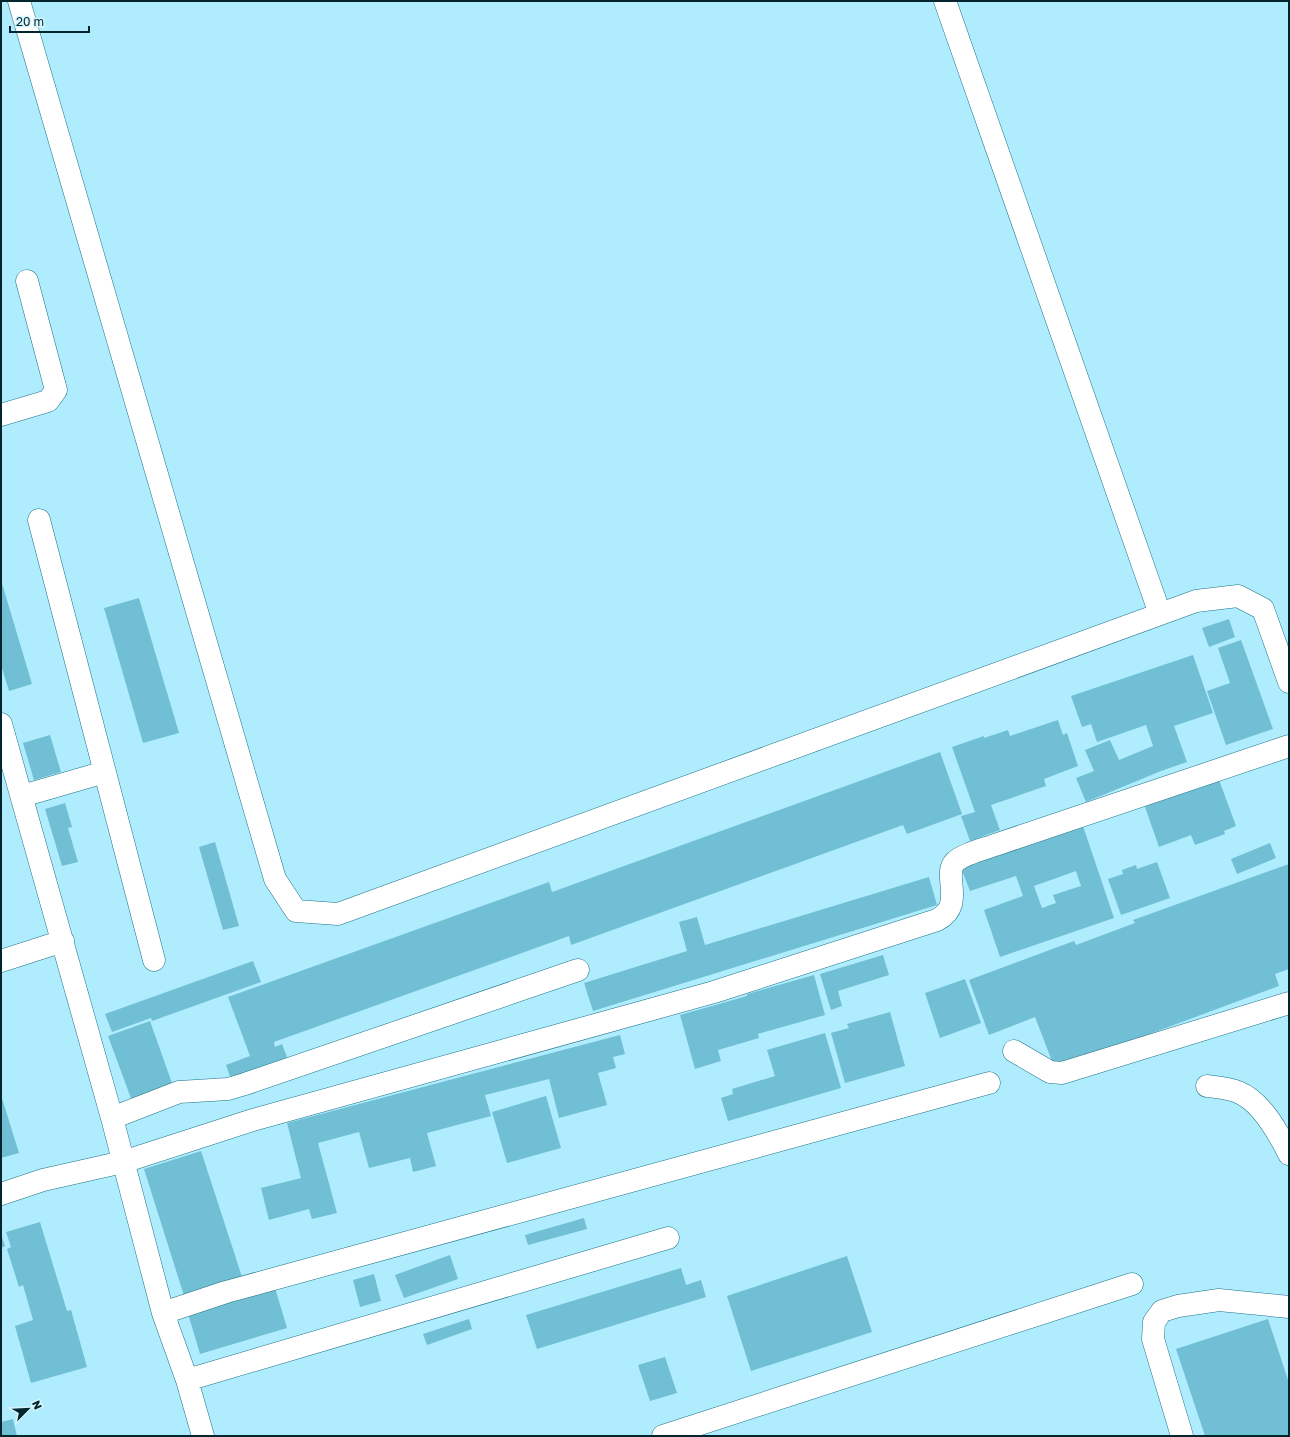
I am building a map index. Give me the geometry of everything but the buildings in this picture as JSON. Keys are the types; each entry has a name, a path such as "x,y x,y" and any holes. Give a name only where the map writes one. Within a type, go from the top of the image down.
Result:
{"lane":[{"path":"19,1 275,879 296,911 338,914 1196,601 1238,596 1263,608 1289,682"},
{"path":"945,1 1160,614"},
{"path":"1,415 48,401 56,390 27,281"},
{"path":"39,520 154,960"},
{"path":"1,724 112,1118 163,1314 187,1380 203,1436"},
{"path":"1,1194 44,1180 123,1162 253,1120 714,992 937,920 944,916 950,906 952,896 951,871 954,863 965,857 995,845 1289,746"},
{"path":"22,796 105,772"},
{"path":"1,961 63,941"},
{"path":"112,1118 179,1092 228,1089 246,1084 578,970"},
{"path":"1014,1051 1050,1072 1062,1073 1289,1003"},
{"path":"163,1314 226,1292 989,1083"},
{"path":"1207,1086 1238,1092 1257,1104 1281,1138 1289,1154"},
{"path":"187,1380 668,1238"},
{"path":"663,1436 1132,1284"},
{"path":"1182,1436 1154,1339 1154,1322 1162,1311 1178,1306 1219,1300 1289,1307"}]}
